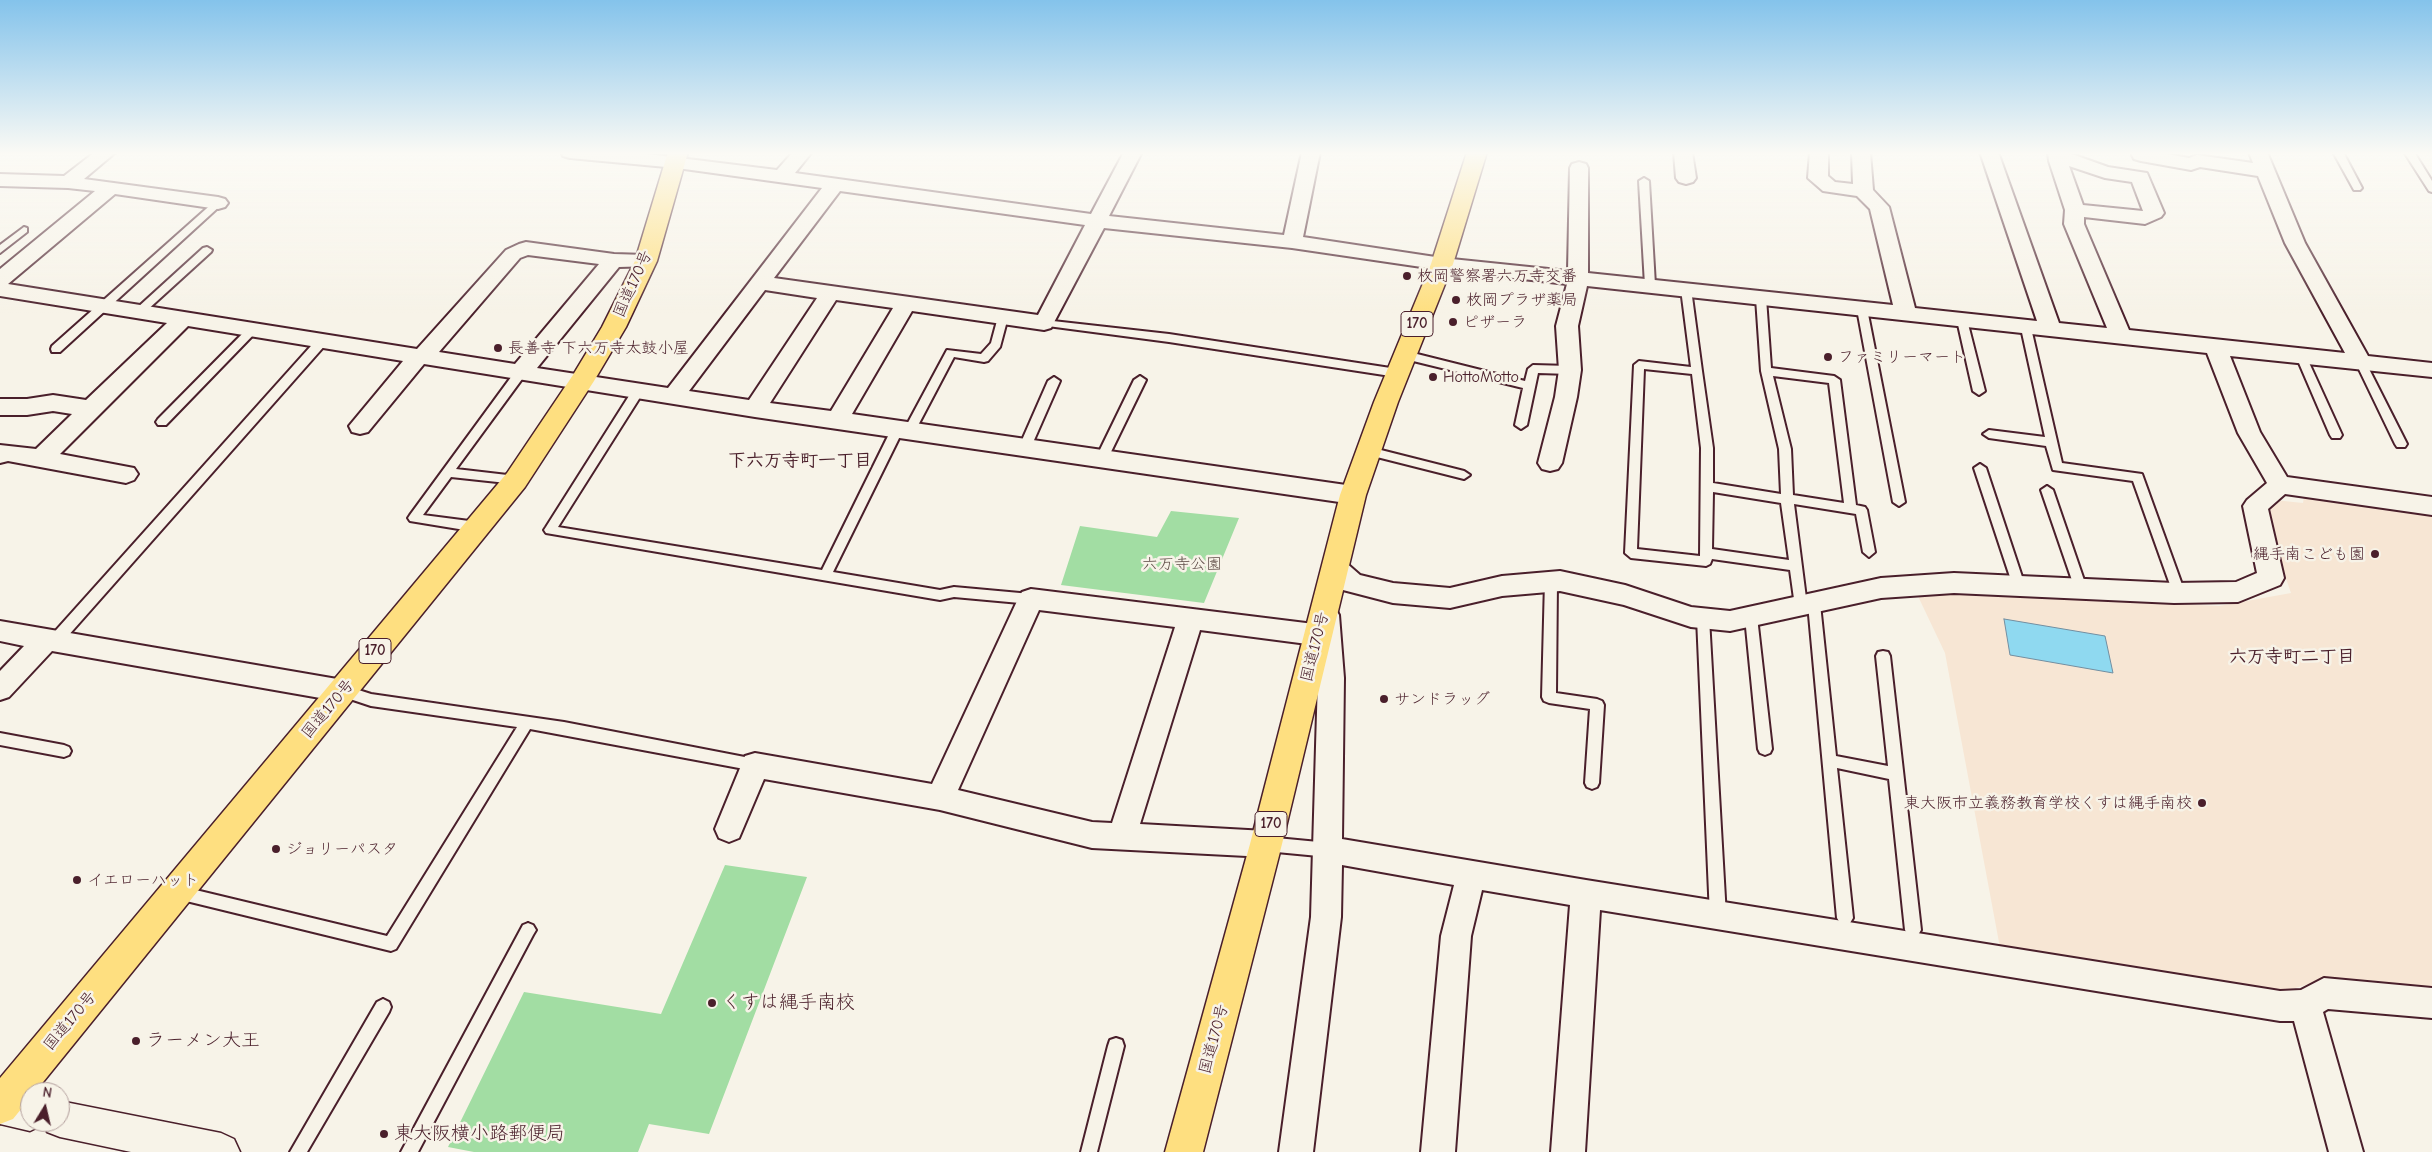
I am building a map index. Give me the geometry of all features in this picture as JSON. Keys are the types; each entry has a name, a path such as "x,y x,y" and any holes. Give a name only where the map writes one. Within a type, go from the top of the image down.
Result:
{"highway":[{"name":"国道170号","path":"0,1106 516,480 582,381 614,327 646,261 663,206"},
{"name":"国道170号","path":"1184,1152 1266,844 1354,495 1401,364 1442,264 1460,206"}],"street":[{"path":"0,280 89,206"},
{"path":"673,397 818,206"},
{"path":"987,206 1099,221 1292,242 1442,264 2432,370"},
{"path":"760,283 1044,323 1107,206"},
{"path":"1292,242 1300,206"},
{"path":"1550,463 1566,397 1570,370 1568,326 1578,279 1579,206"},
{"path":"1878,206 1906,314"},
{"path":"2008,206 2051,330"},
{"path":"2074,206 2074,224 2122,338"},
{"path":"2075,210 2145,218 2154,213 2151,206"},
{"path":"2280,206 2295,243 2361,363"},
{"path":"360,426 513,254 526,248 614,260 646,261"},
{"path":"521,372 614,260"},
{"path":"0,289 254,328 673,397 1354,495"},
{"path":"755,408 830,293"},
{"path":"837,420 906,304"},
{"path":"41,458 185,317"},
{"path":"2216,348 2249,433 2280,485"},
{"path":"0,406 27,407 53,403 91,409"},
{"path":"0,455 4,452 126,474"},
{"path":"1335,568 1352,582 1368,587 1392,593 1450,598 1502,586 1560,580 1625,595 1690,617 1730,621 1881,588 1954,583 2179,593 2238,592 2272,578 2255,506 2280,485 2432,506"},
{"path":"940,798 1031,599 1191,619 1322,621 1331,678 1329,850 1326,917 1296,1152"},
{"path":"1122,836 1191,619"},
{"path":"0,631 343,691"},
{"path":"0,689 50,641"},
{"path":"729,828 755,765 940,798 1092,835 1266,844"},
{"path":"1329,850 1718,916 2280,1006 2305,1005 2324,993 2432,1003"},
{"path":"1438,1152 1456,936 1471,874"},
{"path":"1568,1152 1586,894"},
{"path":"2305,1005 2346,1152"},
{"path":"0,1106 20,1111"},
{"path":"70,1122 171,1148 221,1152"}],"lane":[{"path":"56,349 216,206"},
{"path":"1645,206 1650,286"},
{"path":"0,250 24,230"},
{"path":"141,310 208,250"},
{"path":"1686,289 1697,371 1707,448 1706,562 1631,553 1639,365 1697,371"},
{"path":"1761,298 1766,371 1786,449 1787,499 1796,566 1808,605 1830,761 1845,918"},
{"path":"1862,309 1898,502"},
{"path":"825,576 904,429 951,353 984,358 996,344 1003,318"},
{"path":"1962,320 1979,391"},
{"path":"1044,323 1401,364 1530,386"},
{"path":"162,422 254,328"},
{"path":"2026,328 2056,467 2138,476 2179,593"},
{"path":"50,641 322,340"},
{"path":"2301,356 2336,435"},
{"path":"2361,363 2401,444"},
{"path":"1521,425 1533,369 1570,370"},
{"path":"1766,371 1834,380 1851,509"},
{"path":"477,527 414,518 521,372"},
{"path":"1102,458 1140,380"},
{"path":"1025,447 1054,381"},
{"path":"638,391 550,530 940,595 954,592 1031,599"},
{"path":"1989,434 2051,442"},
{"path":"1369,451 1464,475"},
{"path":"1980,468 2019,586"},
{"path":"448,472 516,480"},
{"path":"1706,487 1862,510 1869,552"},
{"path":"2047,490 2081,589"},
{"path":"1706,553 1796,566"},
{"path":"1552,581 1549,697 1597,705 1592,783"},
{"path":"1750,617 1765,749"},
{"path":"1702,618 1718,916"},
{"path":"1883,656 1913,930"},
{"path":"343,691 371,700 527,722 755,765"},
{"path":"176,892 391,944 527,722"},
{"path":"0,739 64,751"},
{"path":"1830,761 1897,774"},
{"path":"1266,844 1329,850"},
{"path":"409,1152 528,930"},
{"path":"298,1152 383,1007"},
{"path":"1089,1152 1116,1046"}],"shaded area":[{"name":"東大阪市立義務教育学校くすは縄手南校","path":"2304,497 2432,511 2432,994 2316,982 2270,995 2001,953 1945,653 1916,592 2219,606 2291,593 2263,513 2274,500 2303,503"}],"green space":[{"name":"六万寺公園","path":"1171,511 1239,518 1204,603 1061,585 1080,526 1157,537"},
{"name":"くすは縄手南校","path":"725,865 807,877 709,1134 649,1124 638,1152 474,1152 448,1147 524,992 661,1014"}],"water":[{"path":"2004,619 2105,636 2113,673 2010,655"}],"place":[{"name":"枚岡警察署六万寺交番","path":"1407,276"},
{"name":"枚岡プラザ薬局","path":"1456,300"},
{"name":"ピザーラ","path":"1453,322"},
{"name":"長善寺 下六万寺太鼓小屋","path":"498,348"},
{"name":"ファミリーマート","path":"1828,357"},
{"name":"HottoMotto","path":"1433,377"},
{"name":"縄手南こども園","path":"2375,554"},
{"name":"サンドラッグ","path":"1384,699"},
{"name":"東大阪市立義務教育学校くすは縄手南校","path":"2202,803"},
{"name":"ジョリーパスタ","path":"276,849"},
{"name":"イエローハット","path":"77,880"},
{"name":"くすは縄手南校","path":"712,1003"},
{"name":"ラーメン大王","path":"136,1041"},
{"name":"東大阪横小路郵便局","path":"384,1134"}],"district":[{"name":"下六万寺町一丁目","path":"800,461"},
{"name":"六万寺町二丁目","path":"2292,657"}]}
